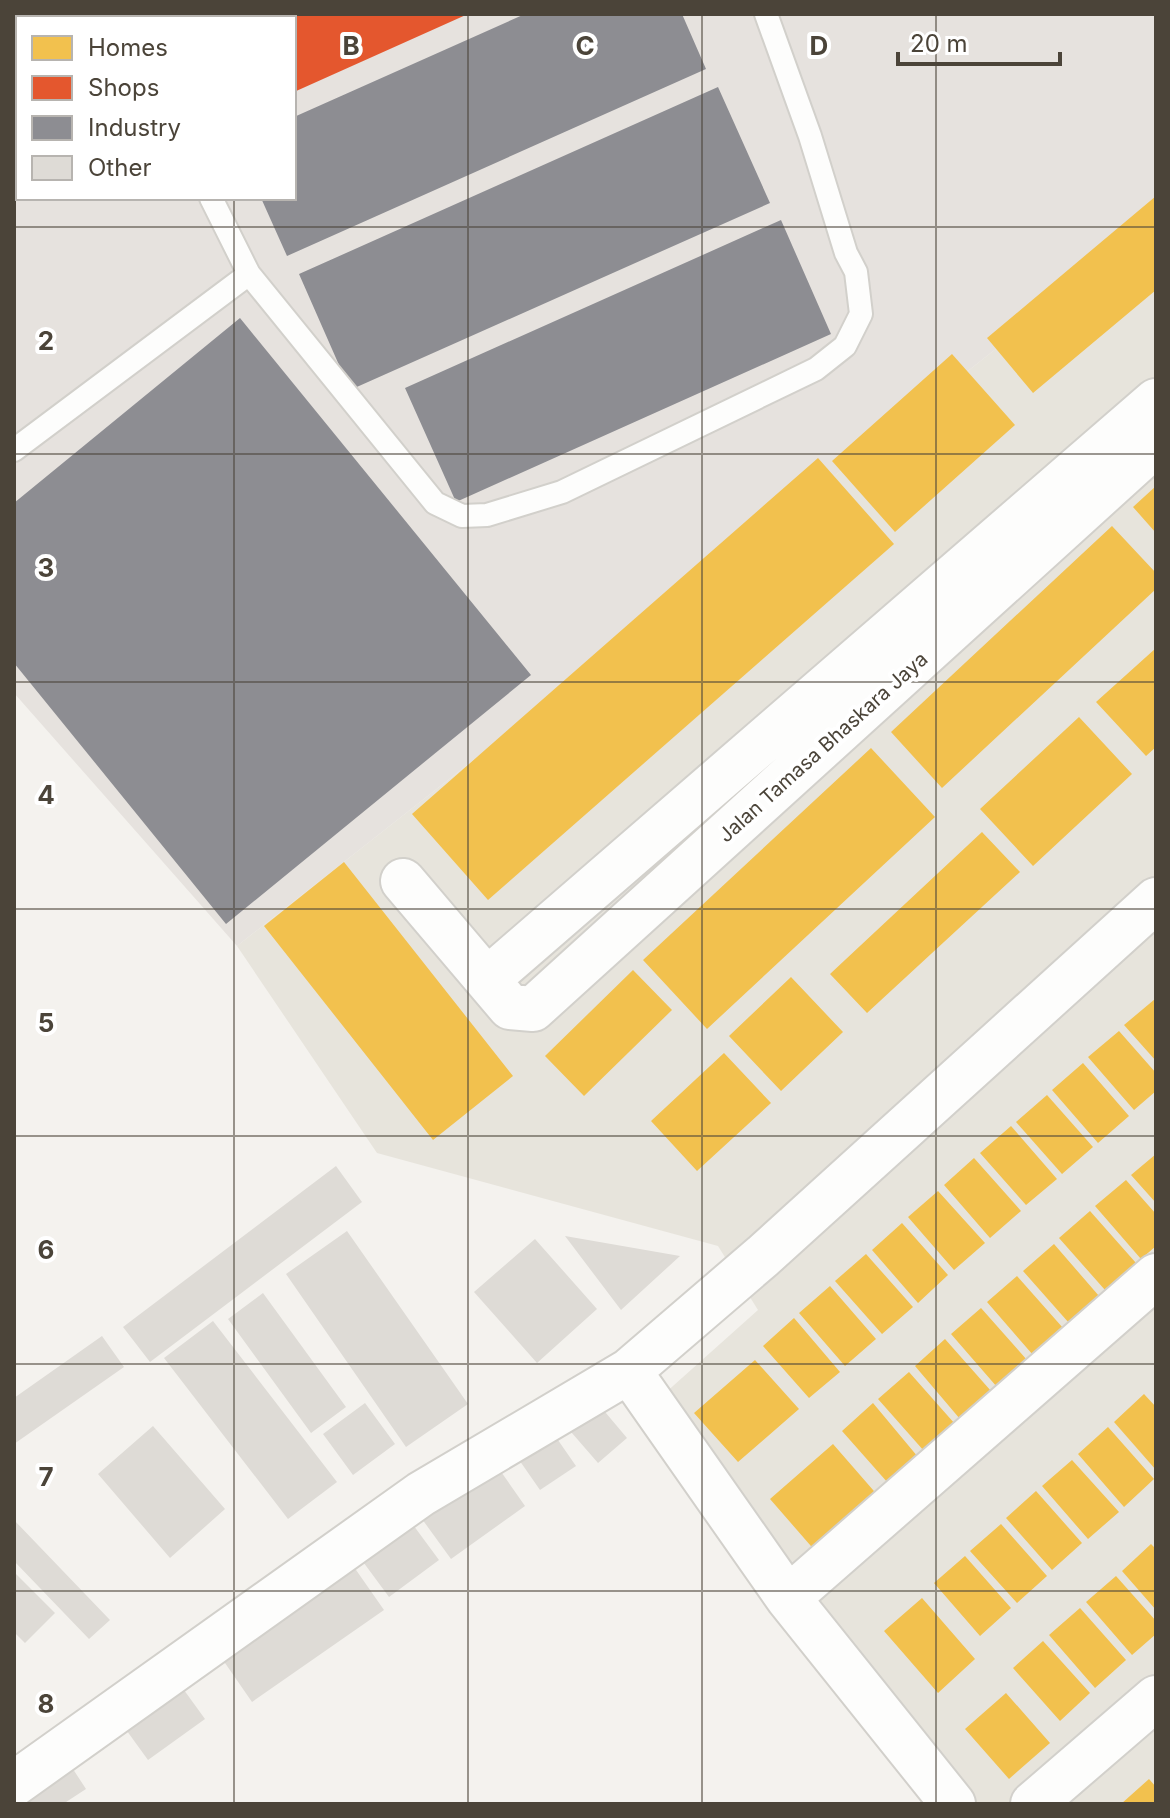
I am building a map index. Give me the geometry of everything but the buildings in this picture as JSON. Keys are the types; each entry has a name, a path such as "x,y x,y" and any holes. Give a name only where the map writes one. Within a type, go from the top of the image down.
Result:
{"street":[{"name":"Jalan Tamasa Bhaskara Jaya","path":"488,979 1156,401"},
{"name":"Jalan Tamasa Bhaskara Jaya","path":"403,881 510,1007 533,1009 1156,444"},
{"path":"14,1784 421,1494 629,1371 763,1256 1156,900"},
{"path":"788,1598 1156,1276"},
{"path":"629,1371 788,1598 953,1804"},
{"path":"1033,1804 1156,1698"}],"lane":[{"path":"212,200 249,274 435,503 462,516 487,515 562,492 816,369 845,346 861,314 856,272 846,253 810,136 766,14"},
{"path":"14,450 249,274"}],"shaded area":[{"path":"14,14 1156,14 1156,223 237,946 14,693"},
{"path":"1156,223 1156,1804 936,1804 645,1411 758,1310 718,1246 377,1153 237,946"}]}
